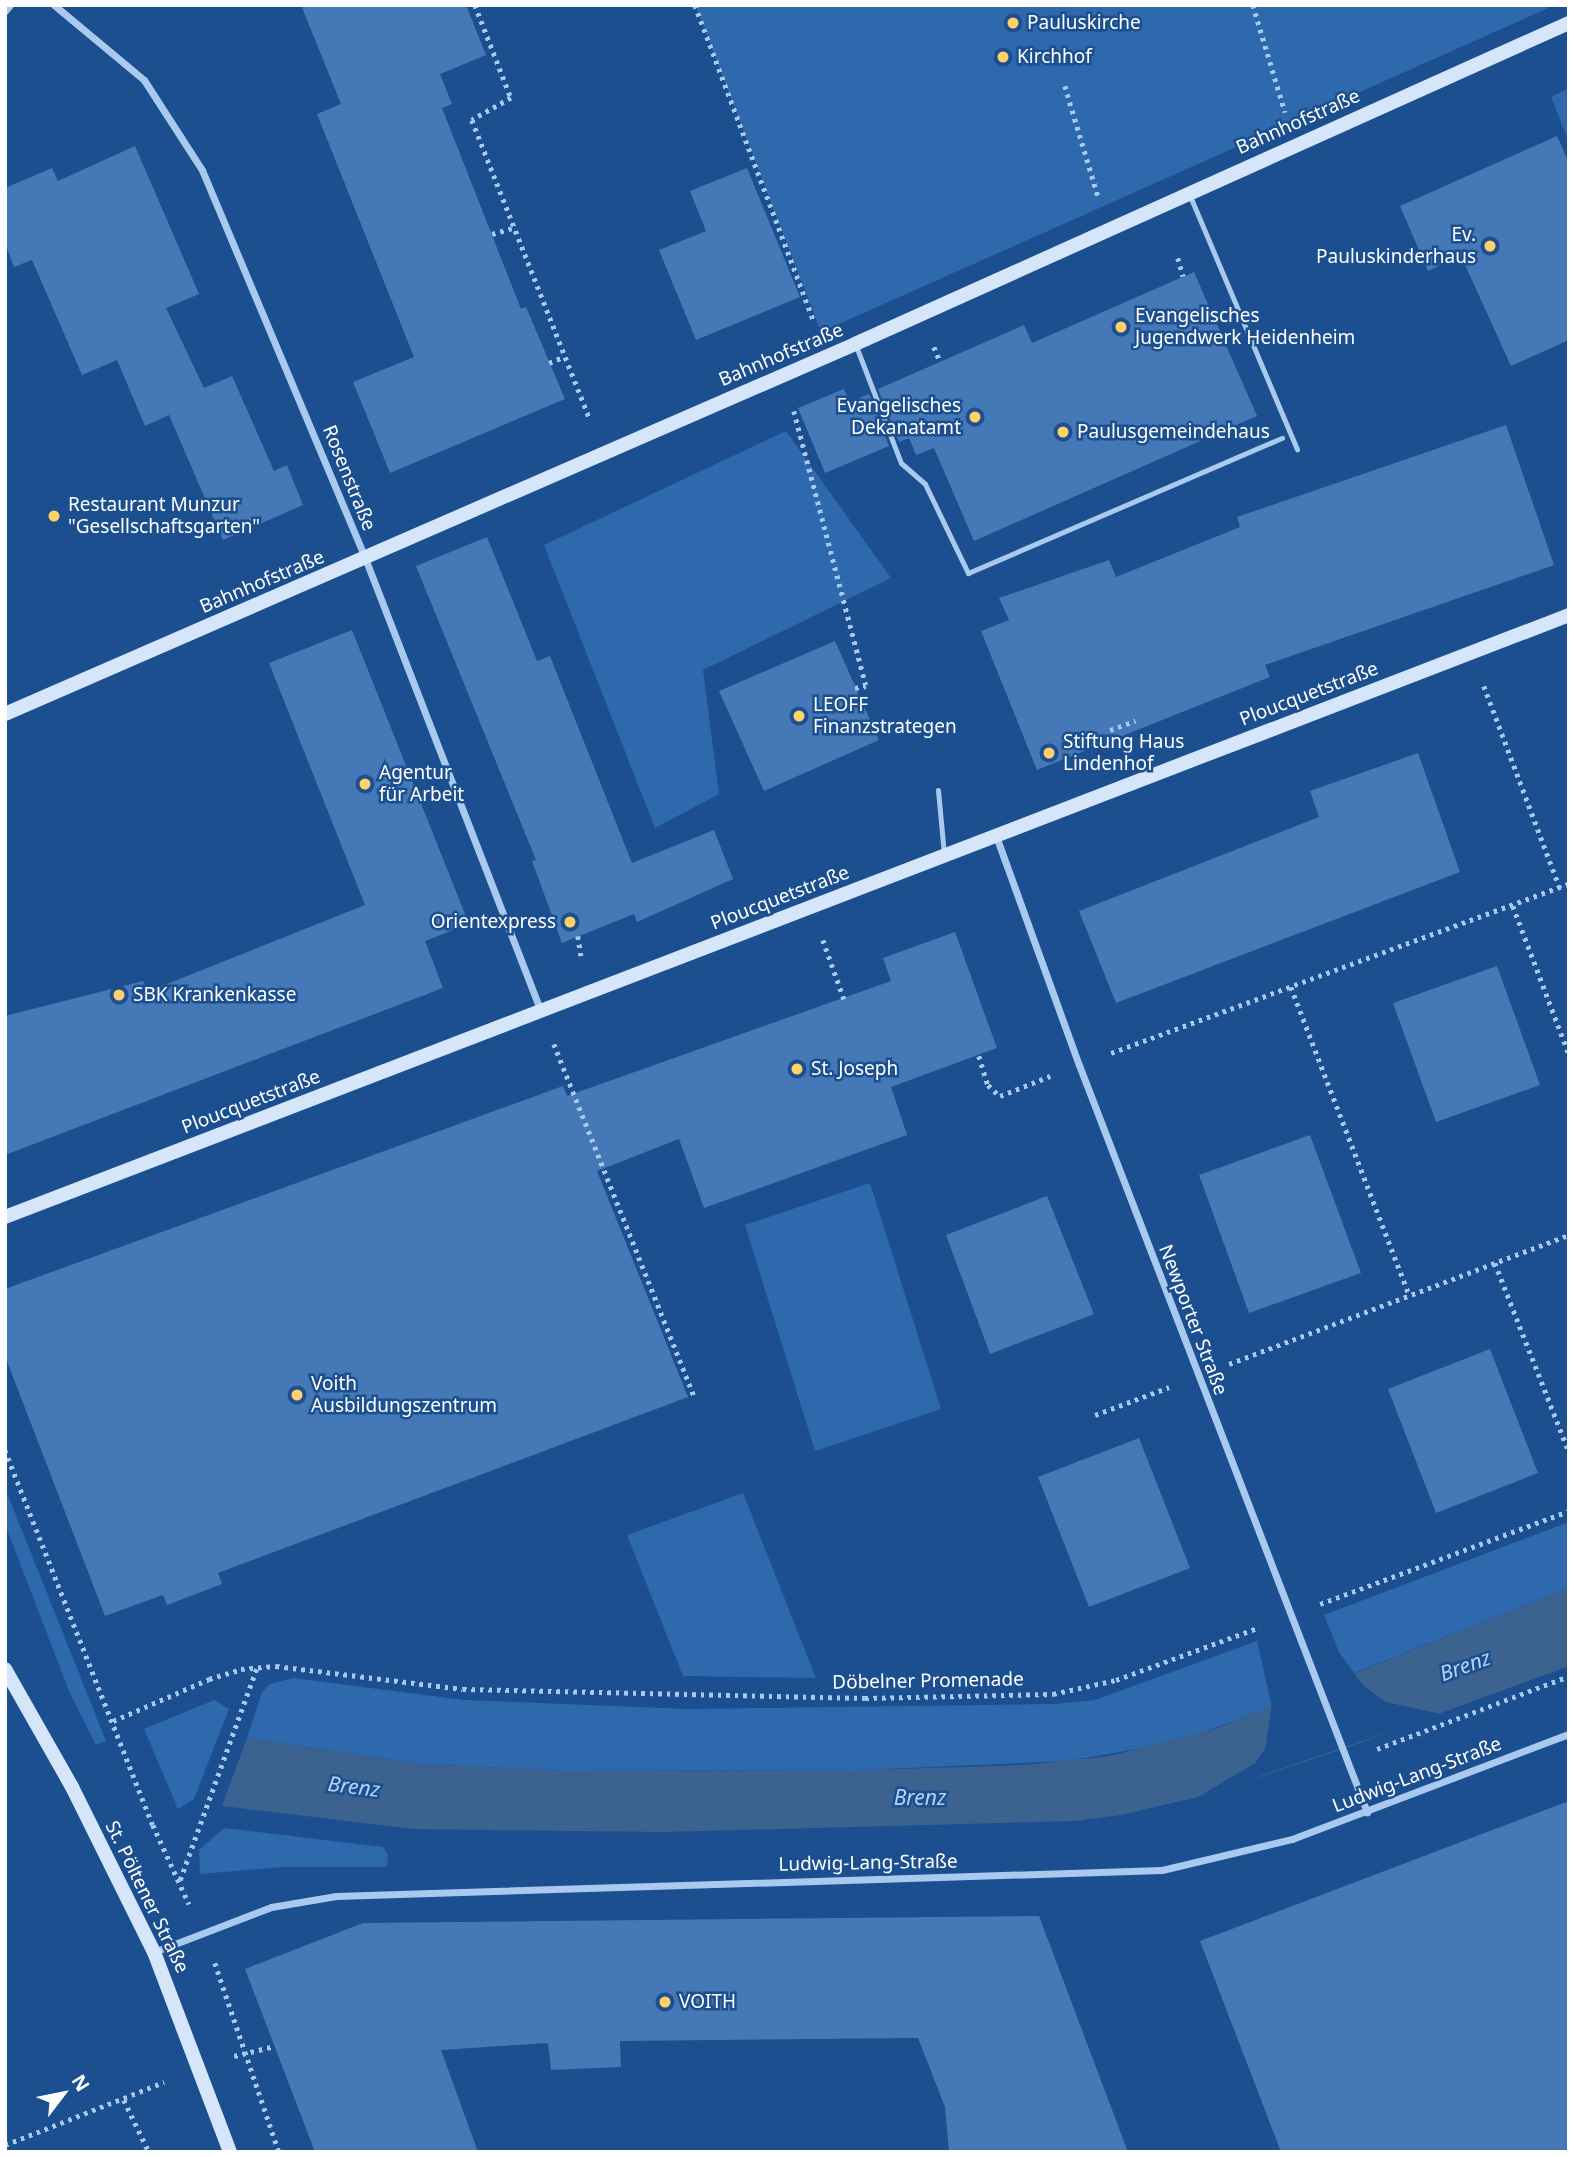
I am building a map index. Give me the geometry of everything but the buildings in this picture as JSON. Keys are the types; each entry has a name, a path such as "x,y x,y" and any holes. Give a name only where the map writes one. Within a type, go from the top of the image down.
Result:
{"main road":[{"name":"Bahnhofstraße","path":"5,714 855,344 1569,23"},
{"name":"Ploucquetstraße","path":"5,1217 1569,615"},
{"name":"St. Pöltener Straße","path":"5,1669 72,1787 154,1952 230,2152"}],"street":[{"path":"5,11 10,5"},
{"name":"Rosenstraße","path":"54,5 144,80 202,170 365,558 541,1011"},
{"name":"Newporter Straße","path":"996,836 1079,1065 1367,1812"},
{"name":"Ludwig-Lang-Straße","path":"154,1952 271,1907 335,1896 1150,1871 1251,1852 1367,1812 1569,1734"}],"lane":[{"path":"1189,193 1297,450"},
{"path":"855,344 901,463 925,484 968,573 1282,438"},
{"path":"937,790 944,855"}],"path":[{"path":"475,5 510,97 472,120 563,356 604,453"},
{"path":"695,5 827,354"},
{"path":"1253,5 1295,145"},
{"path":"1065,86 1108,230"},
{"path":"492,234 513,228"},
{"path":"1177,256 1183,276"},
{"path":"549,363 563,356"},
{"path":"794,410 866,686 855,688"},
{"path":"1472,652 1560,888"},
{"path":"1110,730 1135,721"},
{"path":"979,1056 988,1085 1000,1096 1569,884"},
{"path":"1513,906 1569,1054"},
{"path":"811,907 844,999"},
{"path":"1291,987 1409,1294"},
{"path":"541,1011 694,1395"},
{"path":"1095,1415 1569,1235"},
{"path":"1495,1263 1569,1452"},
{"name":"Döbelner Promenade","path":"5,1450 113,1721 209,1679 257,1667 295,1666 463,1689 865,1698 1053,1694 1116,1680 1569,1511"},
{"path":"179,1881 257,1667"},
{"path":"1347,1760 1569,1676"},
{"path":"5,2145 124,2100 199,2065 275,2046"},
{"path":"124,2100 149,2152"}],"shaded area":[{"path":"695,5 1555,5 821,332"},
{"path":"1569,88 1569,142 1551,97"},
{"path":"786,431 891,578 703,670 719,794 655,828 544,545"},
{"path":"870,1183 941,1409 815,1451 745,1225"},
{"path":"5,1488 106,1741 96,1745 69,1691 5,1524"},
{"path":"743,1493 816,1678 683,1676 627,1535"},
{"path":"1569,1522 1569,1588 1354,1673 1339,1652 1324,1615"},
{"path":"1257,1641 1272,1707 1176,1742 1068,1761 861,1770 566,1771 419,1764 247,1738 262,1692 270,1684 293,1678 464,1700 688,1709 1055,1704 1095,1700"},
{"path":"214,1700 229,1709 194,1799 178,1809 144,1729"},
{"path":"224,1828 383,1847 388,1855 387,1867 284,1867 200,1874 199,1850"}],"water":[{"name":"Brenz","path":"1569,1588 1569,1666 1343,1749 1198,1797 1121,1815 1076,1821 665,1832 413,1829 222,1806 247,1738 419,1764 566,1771 861,1770 1025,1765 1110,1756 1217,1728"}],"pier":[{"path":"1351,1670 1365,1687 1386,1702 1441,1714 1198,1797 1255,1763 1265,1749 1272,1703"}],"place":[{"name":"Pauluskirche","path":"1013,23"},
{"name":"Kirchhof","path":"1003,57"},
{"name":"Ev. Pauluskinderhaus","path":"1490,246"},
{"name":"Evangelisches Jugendwerk Heidenheim","path":"1121,327"},
{"name":"Evangelisches Dekanatamt","path":"975,417"},
{"name":"Paulusgemeindehaus","path":"1063,432"},
{"name":"Restaurant Munzur \"Gesellschaftsgarten\"","path":"54,516"},
{"name":"LEOFF Finanzstrategen","path":"799,716"},
{"name":"Stiftung Haus Lindenhof","path":"1049,753"},
{"name":"Agentur für Arbeit","path":"365,784"},
{"name":"Orientexpress","path":"570,922"},
{"name":"SBK Krankenkasse","path":"119,995"},
{"name":"St. Joseph","path":"797,1069"},
{"name":"Voith Ausbildungszentrum","path":"297,1395"},
{"name":"VOITH","path":"665,2002"}]}
